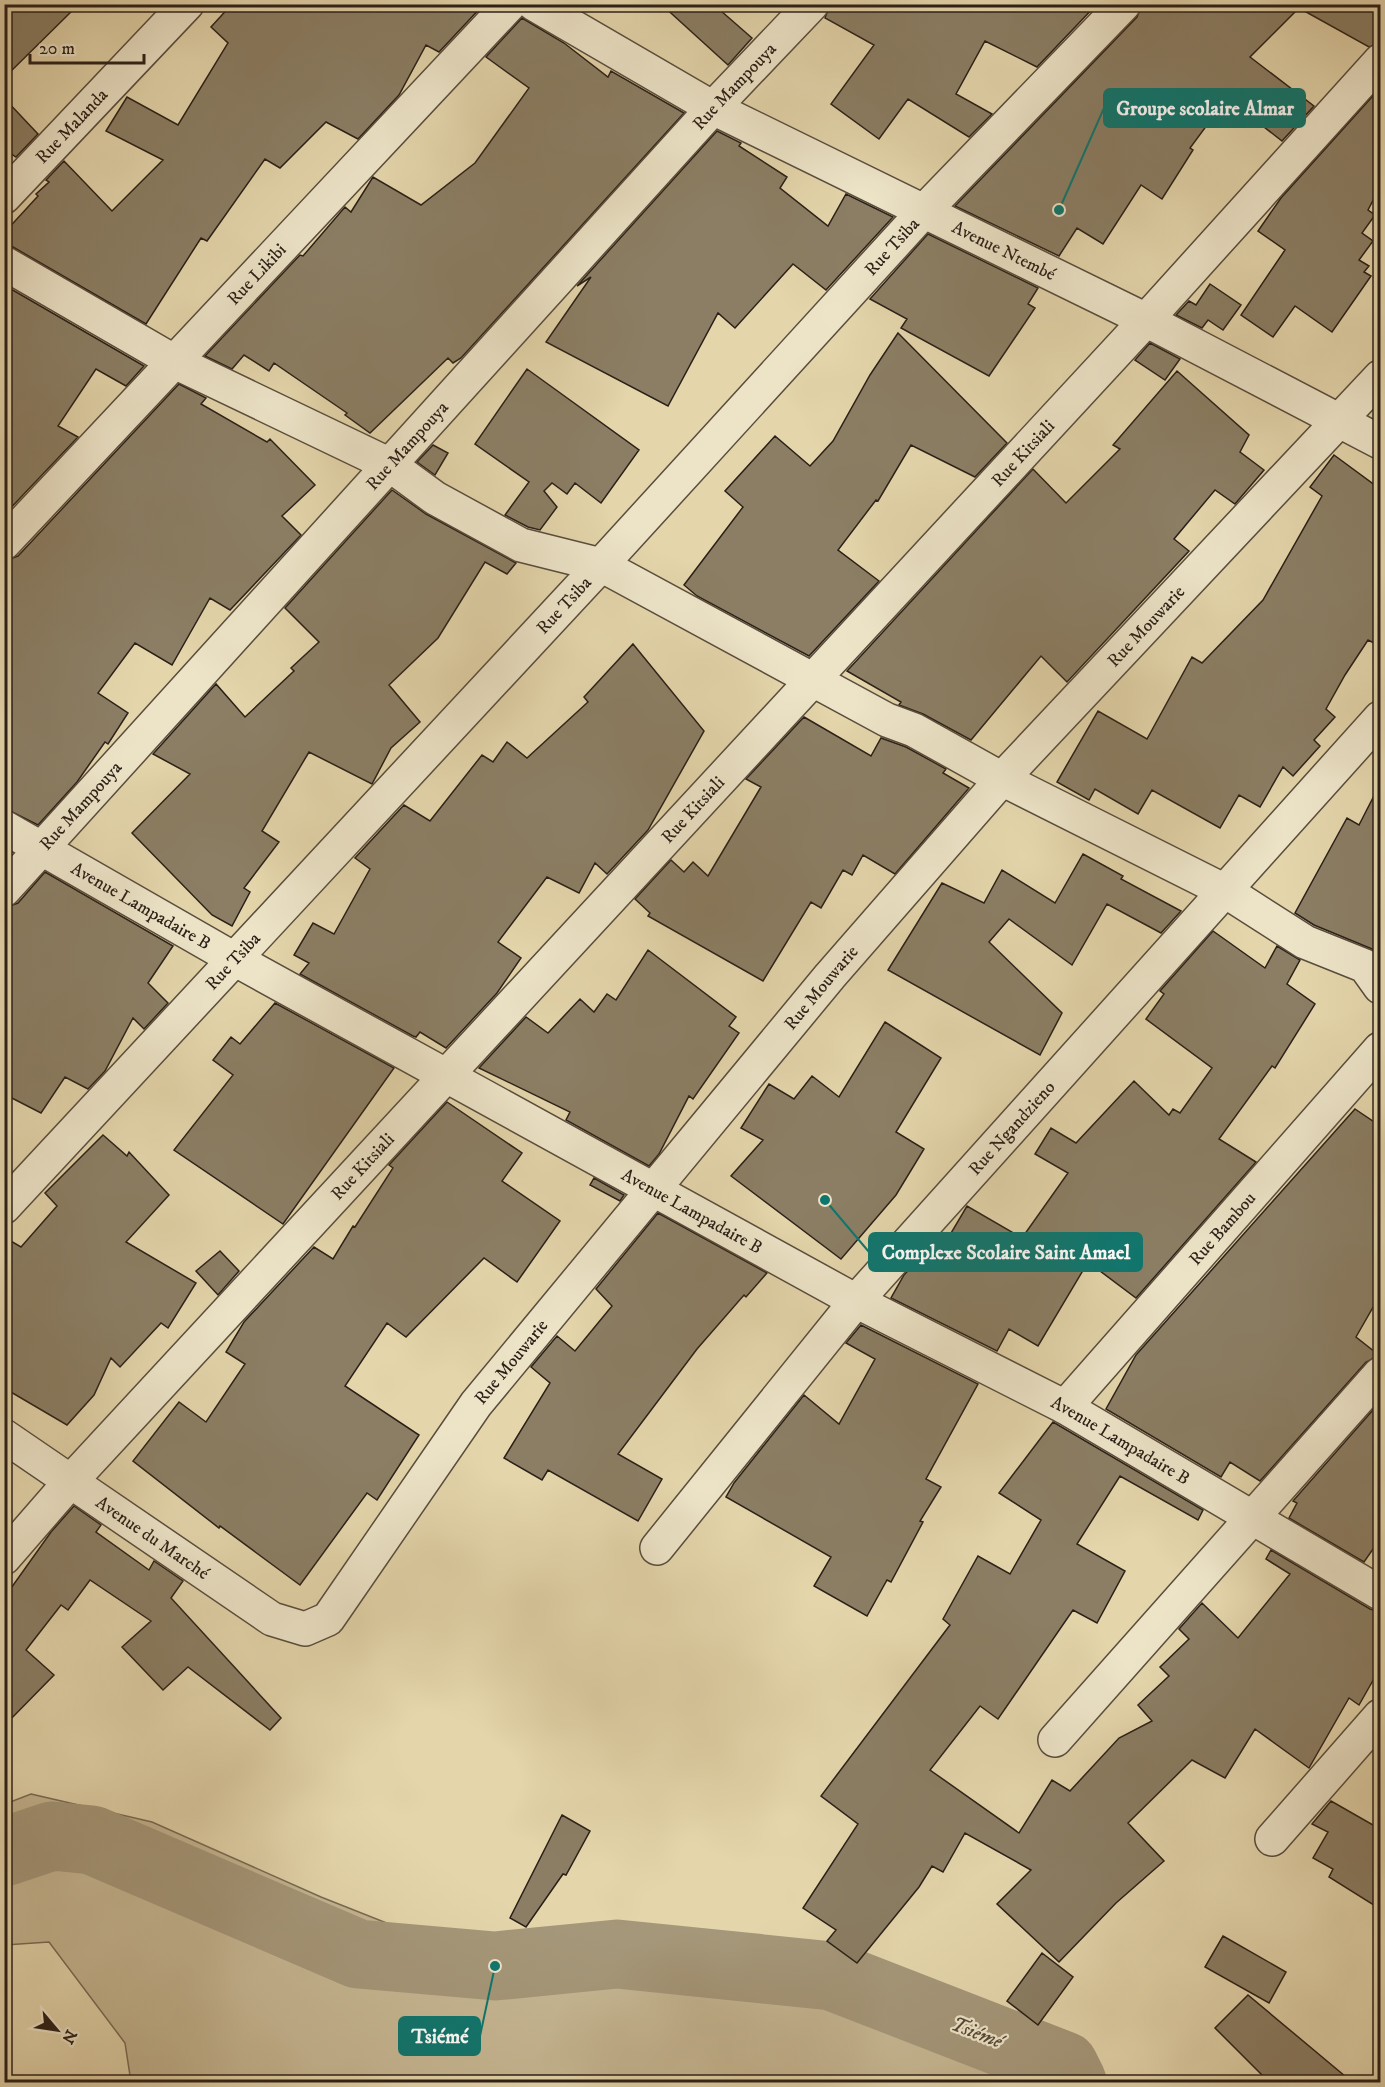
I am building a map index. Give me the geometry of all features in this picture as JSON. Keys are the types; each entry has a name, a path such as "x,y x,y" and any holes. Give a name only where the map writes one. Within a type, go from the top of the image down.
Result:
{"street":[{"name":"Rue Malanda","path":"4,197 186,4"},
{"name":"Rue Likibi","path":"4,543 510,4"},
{"name":"Avenue Ntembé","path":"534,4 713,108 1146,320 1380,441"},
{"name":"Rue Mampouya","path":"4,890 44,849 713,108 812,4"},
{"name":"Rue Tsiba","path":"4,1207 602,565 925,210 1124,4"},
{"name":"Rue Kitsiali","path":"4,1558 70,1482 445,1075 1146,320 1380,61"},
{"path":"4,263 175,362 390,465 435,498 520,545 602,565 887,720 914,730 1002,779 1227,891 1305,942 1365,966 1380,987"},
{"name":"Rue Mouwarie","path":"304,1629 328,1619 476,1404 830,976 1002,779 1341,421 1380,376"},
{"name":"Rue Ngandzieno","path":"657,1548 856,1301 1227,891 1380,718"},
{"name":"Avenue Lampadaire B","path":"4,827 236,960 856,1301 1065,1407 1380,1593"},
{"name":"Rue Bambou","path":"1065,1407 1380,1049"},
{"path":"1055,1740 1380,1374"},
{"name":"Avenue du Marché","path":"4,1436 272,1619 304,1629"},
{"path":"1272,1839 1380,1716"}],"shaded area":[{"path":"31,1794 152,1822 321,1897 495,1966 617,1954 832,1976 1064,2066 1072,2082 131,2082 125,2043 49,1942 5,1945 5,1804"}],"building":[{"path":"4,4 79,4 4,78"},
{"path":"232,4 484,4 439,52 426,45 399,95 358,139 326,122 280,168 265,159 207,241 201,238 146,324 13,247 4,244 4,233 38,196 36,194 49,182 46,180 64,161 112,211 163,160 106,131 127,97 178,125 228,43 211,27"},
{"path":"661,4 713,4 752,38 728,65"},
{"path":"830,4 1097,4 1037,67 985,41 956,94 992,114 969,137 908,99 879,139 831,104 874,45 825,18"},
{"path":"1142,4 1380,4 1380,43 1369,47 1299,8 1250,57 1314,106 1282,141 1227,98 1190,148 1193,150 1162,199 1141,185 1103,244 1077,228 1059,256 955,206 1137,17"},
{"path":"522,18 564,43 608,77 611,71 684,113 461,358 453,363 448,358 370,433 345,415 347,413 274,363 269,371 244,355 232,369 205,356 300,255 303,256 345,207 351,212 373,177 421,205 475,163 529,88 486,57"},
{"path":"1380,88 1380,187 1368,210 1375,215 1362,233 1373,241 1359,260 1369,266 1364,272 1371,276 1332,332 1295,306 1273,337 1241,315 1285,250 1258,231 1281,198"},
{"path":"4,98 38,134 16,157 4,149"},
{"path":"717,131 741,143 739,146 787,177 780,188 828,226 846,194 893,217 826,290 793,264 735,328 718,313 668,406 546,342 591,277 577,286"},
{"path":"928,234 1038,288 1028,304 1035,308 989,376 901,328 907,319 870,299"},
{"path":"1210,284 1241,305 1223,330 1208,320 1202,328 1176,315 1189,301 1196,305"},
{"path":"4,285 144,366 126,386 96,369 58,426 78,437 4,515"},
{"path":"898,333 1007,443 975,477 911,445 878,501 876,500 838,550 879,581 809,656 697,596 684,585 743,507 725,491 775,436 810,466 833,441 870,375"},
{"path":"1150,343 1180,359 1165,380 1135,360"},
{"path":"527,369 639,450 601,503 575,483 567,494 552,483 544,491 557,507 540,530 528,527 505,515 529,482 475,444"},
{"path":"1177,371 1249,435 1240,452 1264,470 1235,504 1215,490 1174,539 1189,551 1067,682 1041,656 971,740 923,714 899,705 901,702 847,671 1033,469 1066,503 1120,449 1113,445"},
{"path":"179,384 206,398 201,404 267,442 270,439 315,485 282,516 301,535 230,610 210,598 172,665 135,643 98,693 128,713 108,744 105,742 77,782 38,825 4,808 4,561 18,556"},
{"path":"433,445 448,453 435,475 417,462"},
{"path":"1334,455 1380,489 1380,646 1368,640 1345,675 1326,709 1335,717 1314,740 1320,746 1293,776 1283,767 1260,807 1239,795 1220,828 1152,790 1138,814 1095,789 1089,800 1057,782 1098,711 1147,739 1192,657 1202,663 1263,600 1322,496 1310,487"},
{"path":"392,490 426,514 516,563 507,574 485,562 438,638 389,685 420,722 391,748 372,784 309,752 262,831 279,842 244,888 250,892 232,926 212,915 132,833 190,774 153,754 216,684 245,717 294,671 291,668 319,642 285,608"},
{"path":"633,644 704,731 648,830 607,874 595,863 579,893 547,877 498,942 521,958 497,993 446,1048 420,1032 416,1037 413,1036 300,974 309,963 294,955 313,923 334,934 370,869 355,858 404,805 430,821 482,755 493,762 507,742 527,758 588,702 584,697"},
{"path":"804,717 871,756 881,738 906,747 946,769 943,773 969,788 895,874 863,855 852,875 843,870 821,908 811,902 763,981 648,916 650,913 635,899 671,860 684,872 693,862 708,876 761,787 746,779"},
{"path":"1380,784 1380,955 1372,949 1314,925 1295,913 1347,818 1359,825"},
{"path":"1083,854 1123,876 1121,879 1181,911 1161,933 1107,904 1072,965 1009,919 989,942 1062,1013 1040,1055 888,970 942,883 984,903 1002,870 1055,903"},
{"path":"45,872 173,946 148,983 168,1003 144,1029 133,1018 105,1071 88,1089 65,1077 41,1113 4,1094 4,908 18,903"},
{"path":"1213,931 1265,968 1277,946 1300,960 1287,984 1315,1004 1275,1068 1272,1066 1219,1139 1256,1162 1136,1298 1088,1262 1038,1346 1009,1329 997,1351 891,1298 904,1275 940,1236 947,1240 967,1206 1022,1238 1068,1173 1035,1154 1051,1128 1076,1143 1134,1081 1169,1115 1173,1109 1180,1113 1212,1068 1146,1019 1164,994 1160,991"},
{"path":"648,950 736,1017 729,1026 739,1033 693,1099 689,1096 659,1154 649,1166 566,1120 570,1112 479,1068 526,1017 548,1033 580,999 594,1012 607,994 616,1000"},
{"path":"275,1003 394,1068 283,1224 174,1150 233,1075 213,1060 231,1037 240,1044"},
{"path":"885,1022 941,1058 896,1132 924,1149 896,1195 841,1259 731,1176 763,1140 741,1128 769,1084 794,1099 812,1076 839,1097"},
{"path":"447,1102 522,1153 502,1181 560,1221 517,1282 484,1258 406,1337 387,1323 345,1386 419,1435 377,1500 367,1493 300,1585 220,1526 219,1528 133,1461 179,1402 206,1422 245,1364 226,1352 244,1322 314,1247 333,1259 393,1168 389,1165"},
{"path":"1355,1109 1380,1126 1380,1295 1356,1337 1380,1356 1366,1362 1260,1481 1230,1462 1221,1477 1106,1409 1136,1355"},
{"path":"103,1135 127,1156 129,1152 169,1195 126,1242 196,1283 168,1328 161,1323 120,1367 111,1358 94,1395 67,1425 4,1388 4,1237 21,1247 57,1206 45,1193"},
{"path":"594,1178 624,1195 620,1201 590,1185"},
{"path":"658,1213 767,1273 746,1297 744,1295 697,1349 618,1454 662,1479 638,1521 548,1470 542,1480 504,1458 550,1383 531,1367 557,1336 575,1351 612,1306 596,1289"},
{"path":"220,1251 239,1271 218,1295 196,1271"},
{"path":"861,1325 978,1384 926,1479 941,1487 920,1521 923,1522 891,1582 887,1580 867,1616 814,1586 831,1557 726,1497 734,1483 804,1395 839,1424 875,1359 846,1343"},
{"path":"1380,1402 1380,1539 1364,1562 1289,1518 1297,1503 1293,1501"},
{"path":"1053,1422 1203,1510 1198,1520 1120,1476 1077,1544 1125,1571 1097,1623 1073,1610 998,1719 980,1706 930,1770 1019,1833 1052,1780 1070,1791 1119,1738 1152,1721 1138,1705 1169,1676 1160,1667 1189,1639 1179,1629 1202,1603 1238,1638 1290,1574 1266,1559 1271,1550 1370,1609 1380,1612 1380,1668 1359,1705 1349,1698 1309,1768 1255,1729 1225,1778 1192,1760 1128,1823 1164,1861 1116,1903 1059,1962 997,1904 1031,1870 965,1833 943,1872 932,1866 919,1887 857,1963 827,1941 836,1930 803,1908 858,1824 821,1796 950,1625 943,1619 978,1556 1010,1574 1041,1520 999,1493"},
{"path":"74,1506 101,1525 96,1532 149,1570 154,1561 183,1581 171,1598 281,1718 270,1730 188,1667 163,1690 122,1647 151,1621 90,1580 68,1610 61,1605 26,1650 54,1675 4,1726 4,1598 51,1532"},
{"path":"1331,1801 1380,1829 1380,1909 1329,1877 1333,1869 1313,1858 1328,1832 1312,1824"},
{"path":"562,1815 590,1831 566,1875 563,1874 526,1927 510,1918"},
{"path":"1223,1936 1286,1972 1269,2003 1205,1967"},
{"path":"1042,1953 1073,1977 1038,2025 1007,2001"},
{"path":"1248,1995 1352,2082 1269,2082 1215,2028"}],"waterway":[{"name":"Tsiémé","path":"4,1852 52,1836 92,1840 358,1954 495,1966 617,1954 832,1976 1064,2066 1072,2082"}],"place":[{"name":"Groupe scolaire Almar","path":"1059,210"},
{"name":"Complexe Scolaire Saint Amael","path":"825,1200"},
{"name":"Tsiémé","path":"495,1966"}]}
